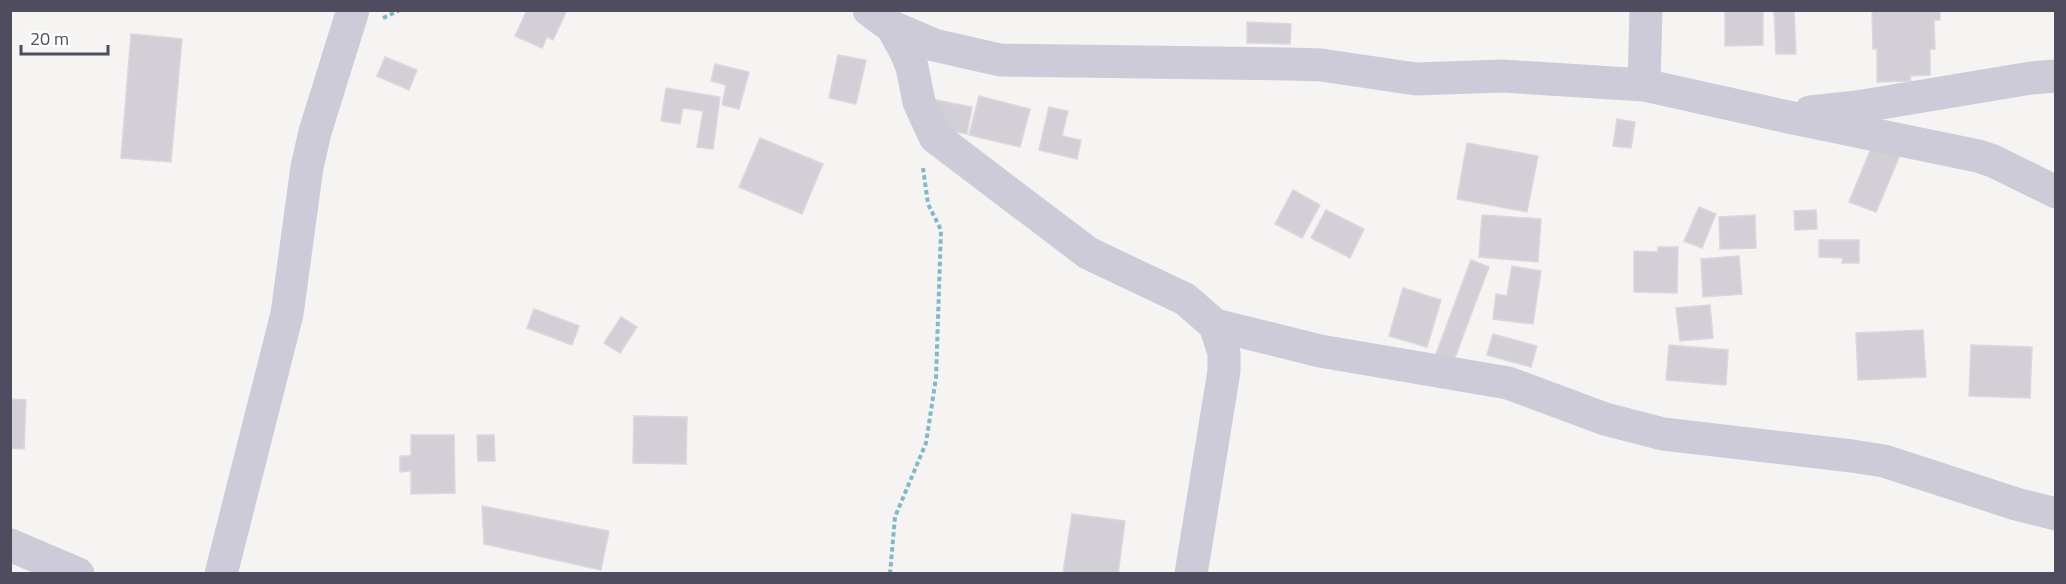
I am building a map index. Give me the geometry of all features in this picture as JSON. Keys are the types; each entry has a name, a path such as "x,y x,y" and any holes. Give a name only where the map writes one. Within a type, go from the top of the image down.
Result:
{"street":[{"path":"221,573 287,314 307,167 315,132 353,10"},
{"path":"1644,85 1646,10"},
{"path":"880,19 934,45 1000,60 1300,64 1416,79 1502,76 1644,85 1779,116 1978,156 1993,161 2055,192"},
{"path":"880,19 906,52 924,116 935,137 1088,253 1185,299 1215,324 1320,351 1508,383 1605,419 1663,435 1884,461 2016,504 2055,514"},
{"path":"1779,116 1857,107 2055,76"},
{"path":"1191,573 1224,371 1224,353 1215,324"},
{"path":"10,545 78,573"}],"path":[{"path":"890,573 895,517 926,444 936,378 941,230 928,204 923,164"}],"building":[{"path":"527,10 567,10 553,40 547,37 542,48 515,36"},
{"path":"1725,10 1763,10 1763,45 1725,46"},
{"path":"1774,10 1794,10 1796,54 1776,54"},
{"path":"1872,10 1940,10 1940,20 1934,20 1935,49 1930,49 1930,75 1910,76 1911,81 1877,82 1877,49 1873,49"},
{"path":"1247,22 1291,24 1290,44 1247,43"},
{"path":"131,34 182,39 171,162 121,158"},
{"path":"838,55 866,60 856,104 829,98"},
{"path":"385,57 417,70 409,90 377,76"},
{"path":"715,64 749,72 739,109 722,105 726,85 711,81"},
{"path":"666,88 720,97 713,149 697,147 703,111 683,108 680,124 661,121"},
{"path":"979,96 1030,109 1020,147 969,135"},
{"path":"937,100 972,107 967,134 931,128"},
{"path":"1049,107 1068,111 1062,136 1081,140 1077,159 1039,150"},
{"path":"1617,119 1635,122 1631,148 1613,146"},
{"path":"760,138 823,164 802,214 739,187"},
{"path":"1467,143 1538,156 1527,212 1457,199"},
{"path":"1873,144 1900,155 1876,212 1849,202"},
{"path":"1293,190 1320,205 1302,238 1275,224"},
{"path":"1699,207 1716,214 1702,248 1684,241"},
{"path":"1326,210 1364,229 1350,258 1311,238"},
{"path":"1816,210 1817,229 1795,230 1794,211"},
{"path":"1482,215 1541,219 1538,262 1479,257"},
{"path":"1755,215 1756,248 1720,249 1719,217"},
{"path":"1819,240 1859,240 1859,263 1842,263 1843,258 1819,257"},
{"path":"1658,247 1678,247 1677,293 1634,292 1634,251 1658,252"},
{"path":"1739,256 1742,294 1703,297 1701,259"},
{"path":"1471,260 1489,267 1451,368 1433,362"},
{"path":"1512,266 1541,271 1533,324 1493,319 1496,294 1507,296"},
{"path":"1403,288 1441,300 1427,347 1389,336"},
{"path":"1710,305 1713,338 1680,341 1676,308"},
{"path":"534,309 579,326 572,345 527,328"},
{"path":"621,317 637,327 620,353 604,343"},
{"path":"1923,330 1926,377 1858,380 1856,333"},
{"path":"1493,334 1537,346 1531,367 1487,355"},
{"path":"1669,345 1728,350 1726,385 1666,380"},
{"path":"1971,345 2032,347 2030,398 1969,396"},
{"path":"10,399 26,400 24,449 10,448"},
{"path":"634,416 687,417 686,464 633,463"},
{"path":"411,435 454,435 455,493 411,494 411,471 400,472 400,456 411,456"},
{"path":"477,435 494,435 495,461 478,461"},
{"path":"482,506 609,531 601,570 484,544"},
{"path":"1072,514 1125,521 1118,574 1063,573"}]}
